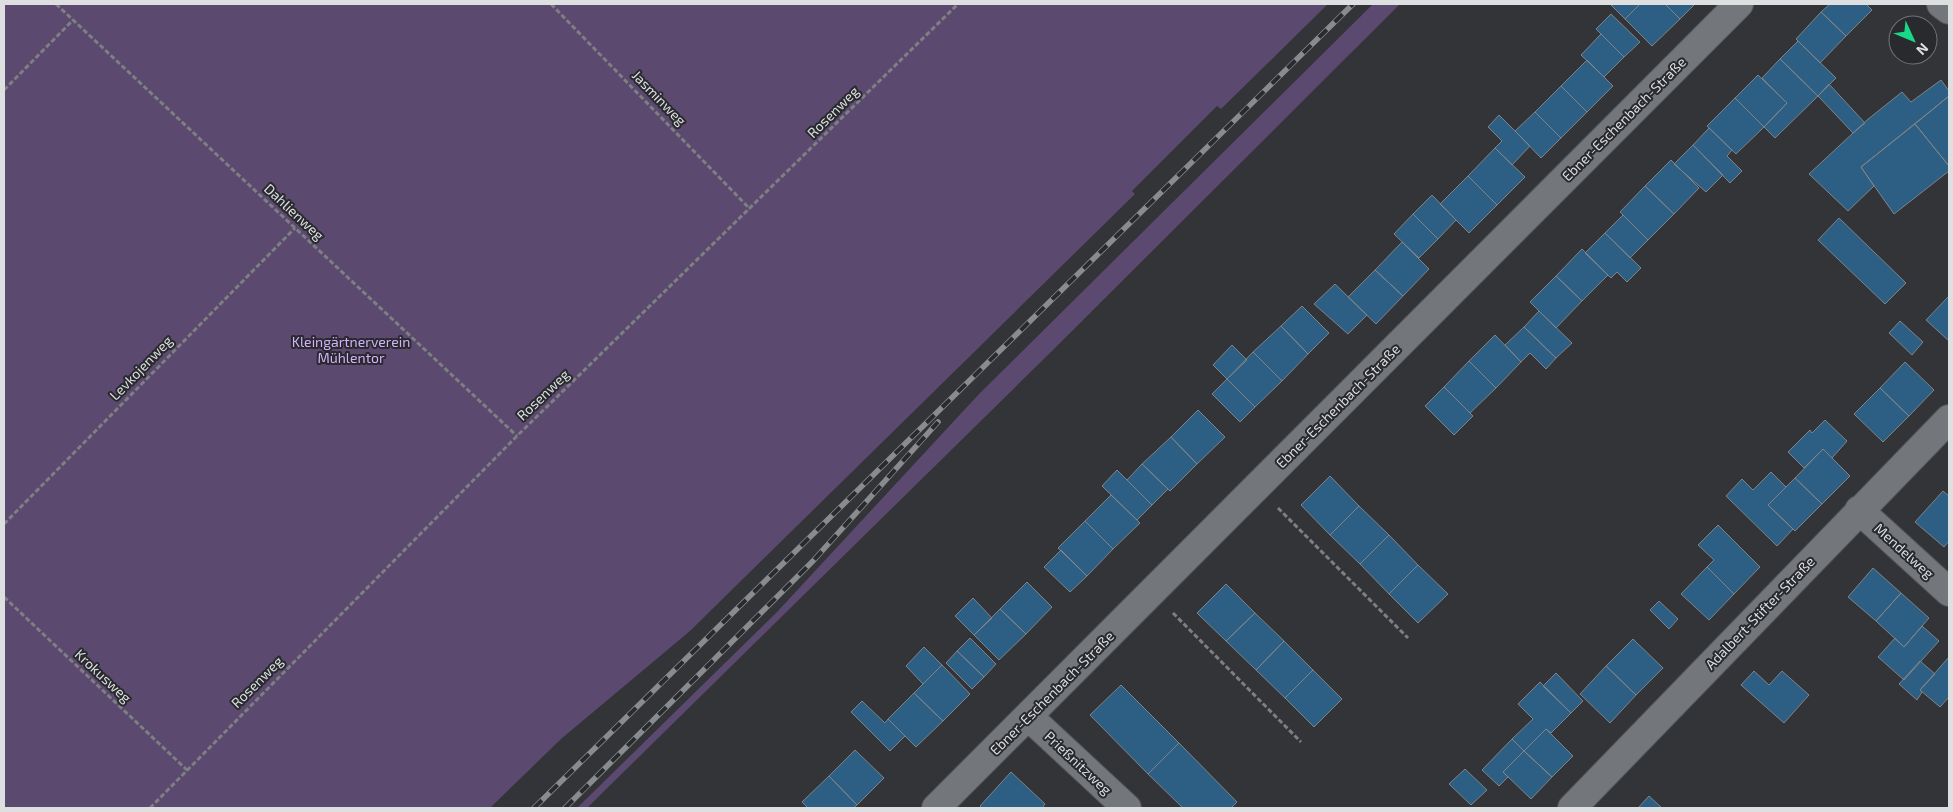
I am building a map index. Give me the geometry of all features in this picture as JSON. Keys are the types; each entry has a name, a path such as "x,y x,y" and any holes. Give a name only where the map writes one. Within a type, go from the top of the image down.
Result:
{"street":[{"name":"Ebner-Eschenbach-Straße","path":"936,808 1739,4"},
{"path":"1942,4 1949,10"},
{"name":"Adalbert-Stifter-Straße","path":"1572,808 1949,419"},
{"name":"Mendelweg","path":"1859,510 1949,592"},
{"name":"Prießnitzweg","path":"1029,717 1127,808"}],"path":[{"name":"Dahlienweg","path":"56,4 518,436"},
{"name":"Jasminweg","path":"552,4 750,209"},
{"name":"Rosenweg","path":"150,808 518,436 958,4"},
{"path":"4,90 73,20"},
{"name":"Levkojenweg","path":"4,524 294,228"},
{"path":"1258,487 1408,638"},
{"path":"1152,593 1301,742"},
{"name":"Krokusweg","path":"4,598 187,770"}],"green space":[{"name":"Kleingärtnerverein Mühlentor","path":"4,4 1328,4 1221,109 1217,106 1132,191 1135,194 690,631 561,739 490,808 4,808"},
{"path":"1373,4 1400,4 1053,350 587,808 577,808 777,612 979,394"}],"building":[{"path":"1610,4 1640,4 1625,19"},
{"path":"1640,4 1665,4 1680,19 1652,46 1625,19"},
{"path":"1665,4 1695,4 1680,19"},
{"path":"1830,4 1866,4 1872,10 1846,36 1821,12"},
{"path":"1821,12 1846,36 1820,63 1796,39"},
{"path":"1611,14 1640,42 1624,57 1596,29"},
{"path":"1601,34 1624,57 1604,77 1581,55"},
{"path":"1798,41 1836,78 1818,96 1780,59"},
{"path":"1780,59 1818,96 1775,138 1764,127 1787,103 1762,78"},
{"path":"1587,60 1613,86 1587,112 1561,86"},
{"path":"1758,75 1787,103 1764,127 1735,98"},
{"path":"1941,80 1949,91 1949,96 1861,167 1874,186 1848,211 1809,174 1867,120 1902,92 1911,102"},
{"path":"1829,84 1865,123 1853,133 1818,96"},
{"path":"1561,86 1587,112 1561,138 1535,112"},
{"path":"1949,96 1949,166 1915,124"},
{"path":"1735,98 1764,127 1736,154 1707,126"},
{"path":"1535,112 1561,138 1541,158 1515,131"},
{"path":"1499,115 1530,146 1512,165 1495,148 1502,141 1488,127"},
{"path":"1915,124 1949,166 1949,171 1894,214 1861,167"},
{"path":"1709,128 1732,150 1727,156 1742,171 1730,183 1693,145"},
{"path":"1693,145 1723,175 1706,192 1674,164"},
{"path":"1495,148 1525,177 1497,205 1468,176"},
{"path":"1671,160 1699,188 1674,214 1645,186"},
{"path":"1468,176 1497,205 1469,233 1440,204"},
{"path":"1645,186 1674,214 1648,240 1620,212"},
{"path":"1432,195 1456,220 1438,239 1413,214"},
{"path":"1413,214 1438,239 1419,258 1394,234"},
{"path":"1623,215 1648,240 1630,258 1605,233"},
{"path":"1839,218 1906,283 1885,304 1818,240"},
{"path":"1605,233 1641,268 1627,282 1617,272 1611,278 1585,253"},
{"path":"1402,242 1429,269 1403,296 1375,270"},
{"path":"1582,249 1608,275 1582,301 1556,276"},
{"path":"1375,270 1403,296 1376,324 1348,297"},
{"path":"1556,276 1582,301 1556,328 1530,302"},
{"path":"1335,284 1367,315 1348,334 1314,304"},
{"path":"1949,296 1949,341 1926,320"},
{"path":"1302,306 1329,333 1308,354 1281,326"},
{"path":"1539,311 1572,343 1556,358 1524,327"},
{"path":"1900,321 1923,342 1912,355 1889,333"},
{"path":"1281,326 1308,354 1282,381 1253,352"},
{"path":"1524,327 1556,358 1546,369 1530,353 1521,362 1505,345"},
{"path":"1495,335 1521,362 1496,388 1469,361"},
{"path":"1232,345 1247,360 1227,379 1213,365"},
{"path":"1253,352 1282,381 1255,407 1227,379"},
{"path":"1469,361 1496,388 1470,413 1444,387"},
{"path":"1905,362 1934,390 1909,416 1880,388"},
{"path":"1227,379 1255,407 1240,422 1212,394"},
{"path":"1444,387 1473,416 1454,435 1425,406"},
{"path":"1880,388 1909,416 1883,442 1854,414"},
{"path":"1198,410 1225,437 1197,464 1171,437"},
{"path":"1825,420 1847,441 1832,458 1823,449 1804,468 1788,452 1810,430 1812,433"},
{"path":"1171,437 1197,464 1170,491 1142,464"},
{"path":"1823,449 1850,476 1822,504 1795,478"},
{"path":"1142,464 1168,489 1152,505 1127,480"},
{"path":"1117,470 1152,505 1137,520 1102,486"},
{"path":"1771,472 1786,487 1768,505 1793,529 1777,546 1726,496 1742,479 1753,490"},
{"path":"1330,476 1359,506 1330,535 1301,505"},
{"path":"1795,478 1822,504 1795,531 1768,505"},
{"path":"1943,491 1949,496 1949,541 1944,547 1915,522"},
{"path":"1111,495 1140,523 1113,549 1085,521"},
{"path":"1359,506 1389,535 1360,564 1330,535"},
{"path":"1085,521 1113,549 1087,576 1058,548"},
{"path":"1718,525 1760,567 1734,594 1707,567 1714,560 1698,545"},
{"path":"1389,535 1418,565 1389,594 1360,564"},
{"path":"1061,550 1087,576 1070,592 1044,567"},
{"path":"1418,565 1448,594 1418,623 1389,594"},
{"path":"1707,567 1734,594 1709,620 1681,594"},
{"path":"1873,568 1901,593 1876,621 1848,597"},
{"path":"1027,582 1052,607 1026,634 1000,609"},
{"path":"1226,584 1255,613 1226,641 1197,613"},
{"path":"1901,593 1929,618 1904,647 1876,621"},
{"path":"973,598 992,618 974,635 955,616"},
{"path":"1659,601 1678,619 1669,629 1650,610"},
{"path":"1000,609 1026,634 999,660 974,635"},
{"path":"1255,613 1284,641 1256,670 1226,641"},
{"path":"1922,626 1939,641 1904,680 1878,657 1895,638 1904,647"},
{"path":"970,638 996,664 984,677 957,651"},
{"path":"1633,639 1663,668 1636,695 1606,666"},
{"path":"1284,641 1313,670 1285,698 1256,670"},
{"path":"924,647 942,665 923,684 906,666"},
{"path":"957,651 984,677 972,689 946,663"},
{"path":"1949,657 1949,697 1940,707 1920,690"},
{"path":"1920,661 1935,674 1920,690 1922,692 1917,700 1899,684"},
{"path":"942,665 970,694 943,721 914,693"},
{"path":"1606,666 1636,695 1610,723 1580,694"},
{"path":"1313,670 1342,699 1314,727 1285,698"},
{"path":"1754,671 1769,685 1782,671 1809,695 1784,723 1741,685"},
{"path":"1556,673 1583,701 1571,713 1543,686"},
{"path":"1540,682 1571,713 1551,733 1546,729 1524,751 1512,739 1533,719 1518,704"},
{"path":"1121,685 1179,743 1148,774 1090,715"},
{"path":"914,693 943,721 916,747 888,719"},
{"path":"862,701 885,723 888,719 905,736 890,751 851,712"},
{"path":"1546,729 1573,756 1552,777 1524,751"},
{"path":"1512,739 1524,751 1503,772 1508,777 1499,786 1482,770"},
{"path":"1179,743 1237,802 1231,808 1183,808 1148,774"},
{"path":"855,750 884,778 857,805 829,776"},
{"path":"1524,751 1552,777 1531,799 1503,772"},
{"path":"1465,769 1487,790 1471,805 1449,784"},
{"path":"1011,772 1045,804 1042,808 982,808 980,806"},
{"path":"829,776 857,805 853,808 808,808 802,802"},
{"path":"1649,796 1662,808 1638,808"}],"railway":[{"path":"534,808 1353,4"},
{"path":"565,808 813,561 938,422"}]}
